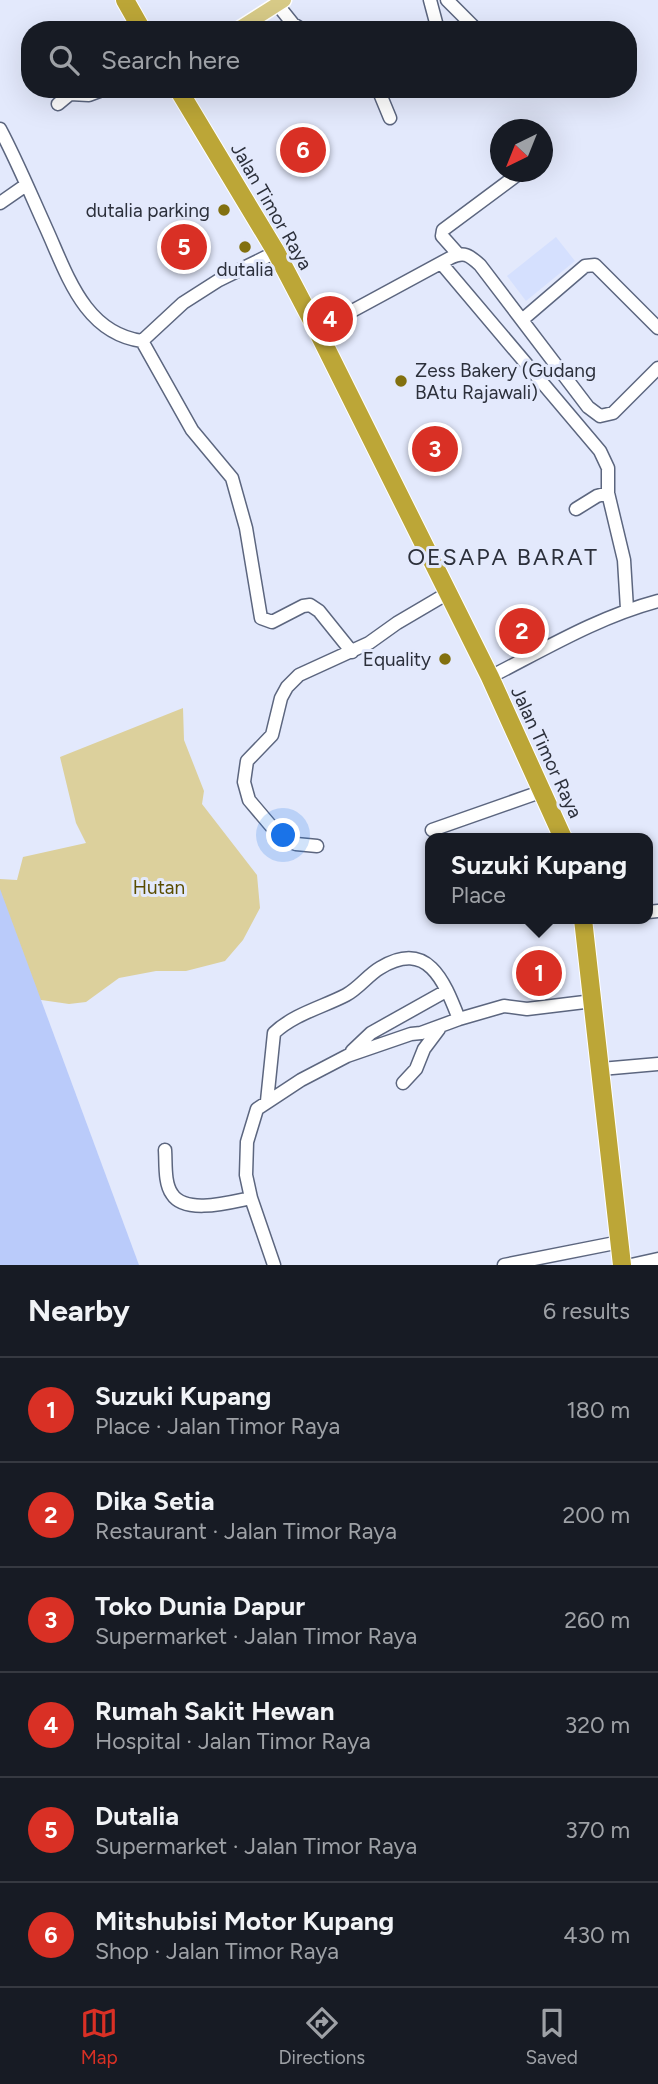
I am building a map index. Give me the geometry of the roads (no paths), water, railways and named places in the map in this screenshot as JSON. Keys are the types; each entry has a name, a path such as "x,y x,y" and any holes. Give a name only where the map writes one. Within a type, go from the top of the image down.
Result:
{"highway":[{"path":"125,0 137,21"},
{"name":"Jalan Timor Raya","path":"183,98 276,251 317,330 490,677 561,833"},
{"path":"584,925 622,1265"}],"main road":[{"path":"251,21 280,2"}],"street":[{"path":"430,0 436,21"},
{"path":"447,0 468,21"},
{"path":"280,2 291,21"},
{"path":"58,104 65,98"},
{"path":"382,98 390,118"},
{"path":"0,129 65,275 80,302 119,335 142,341 192,430 232,478 246,528 261,618 272,622 310,605 319,611 352,652"},
{"path":"458,254 445,241 443,230 508,182"},
{"path":"0,203 26,185"},
{"path":"142,341 183,303 219,280 276,251"},
{"path":"317,330 458,254 466,254 480,265 567,383 588,407 600,416 613,413 658,368"},
{"path":"441,263 600,451 608,468 608,493 624,560 627,609"},
{"path":"522,320 585,266 595,265 658,328"},
{"path":"576,509 597,496 608,493"},
{"path":"317,846 296,844 279,836 249,800 244,771 251,755 272,735 281,698 291,682 305,671 369,643 397,623 449,593"},
{"path":"490,677 627,609 658,601"},
{"path":"432,830 543,791"},
{"path":"267,1101 272,1041 277,1030 322,1004 350,993 370,975 397,960 410,957 424,960 436,974 459,1019"},
{"path":"347,1056 370,1033 446,991"},
{"path":"278,1264 251,1198 246,1175 247,1142 257,1109 347,1056 459,1019 504,1006 527,1009 593,1000"},
{"path":"403,1083 416,1069 429,1040 441,1026"},
{"path":"601,1069 658,1064"},
{"path":"165,1150 169,1186 172,1195 181,1203 193,1206 217,1205 251,1198"},
{"path":"504,1265 620,1242"},
{"path":"631,1265 658,1259"}],"place":[{"name":"Mitshubisi Motor Kupang","path":"303,150"},
{"name":"dutalia parking","path":"224,210"},
{"name":"Dutalia","path":"184,247"},
{"name":"dutalia","path":"245,247"},
{"name":"Rumah Sakit Hewan","path":"330,319"},
{"name":"Zess Bakery (Gudang BAtu Rajawali)","path":"401,381"},
{"name":"Toko Dunia Dapur","path":"435,449"},
{"name":"Dika Setia","path":"522,631"},
{"name":"Equality","path":"445,659"},
{"name":"Suzuki Kupang","path":"539,973"}],"district":[{"name":"OESAPA BARAT","path":"503,557"}],"park label":[{"name":"Hutan","path":"159,887"}]}
